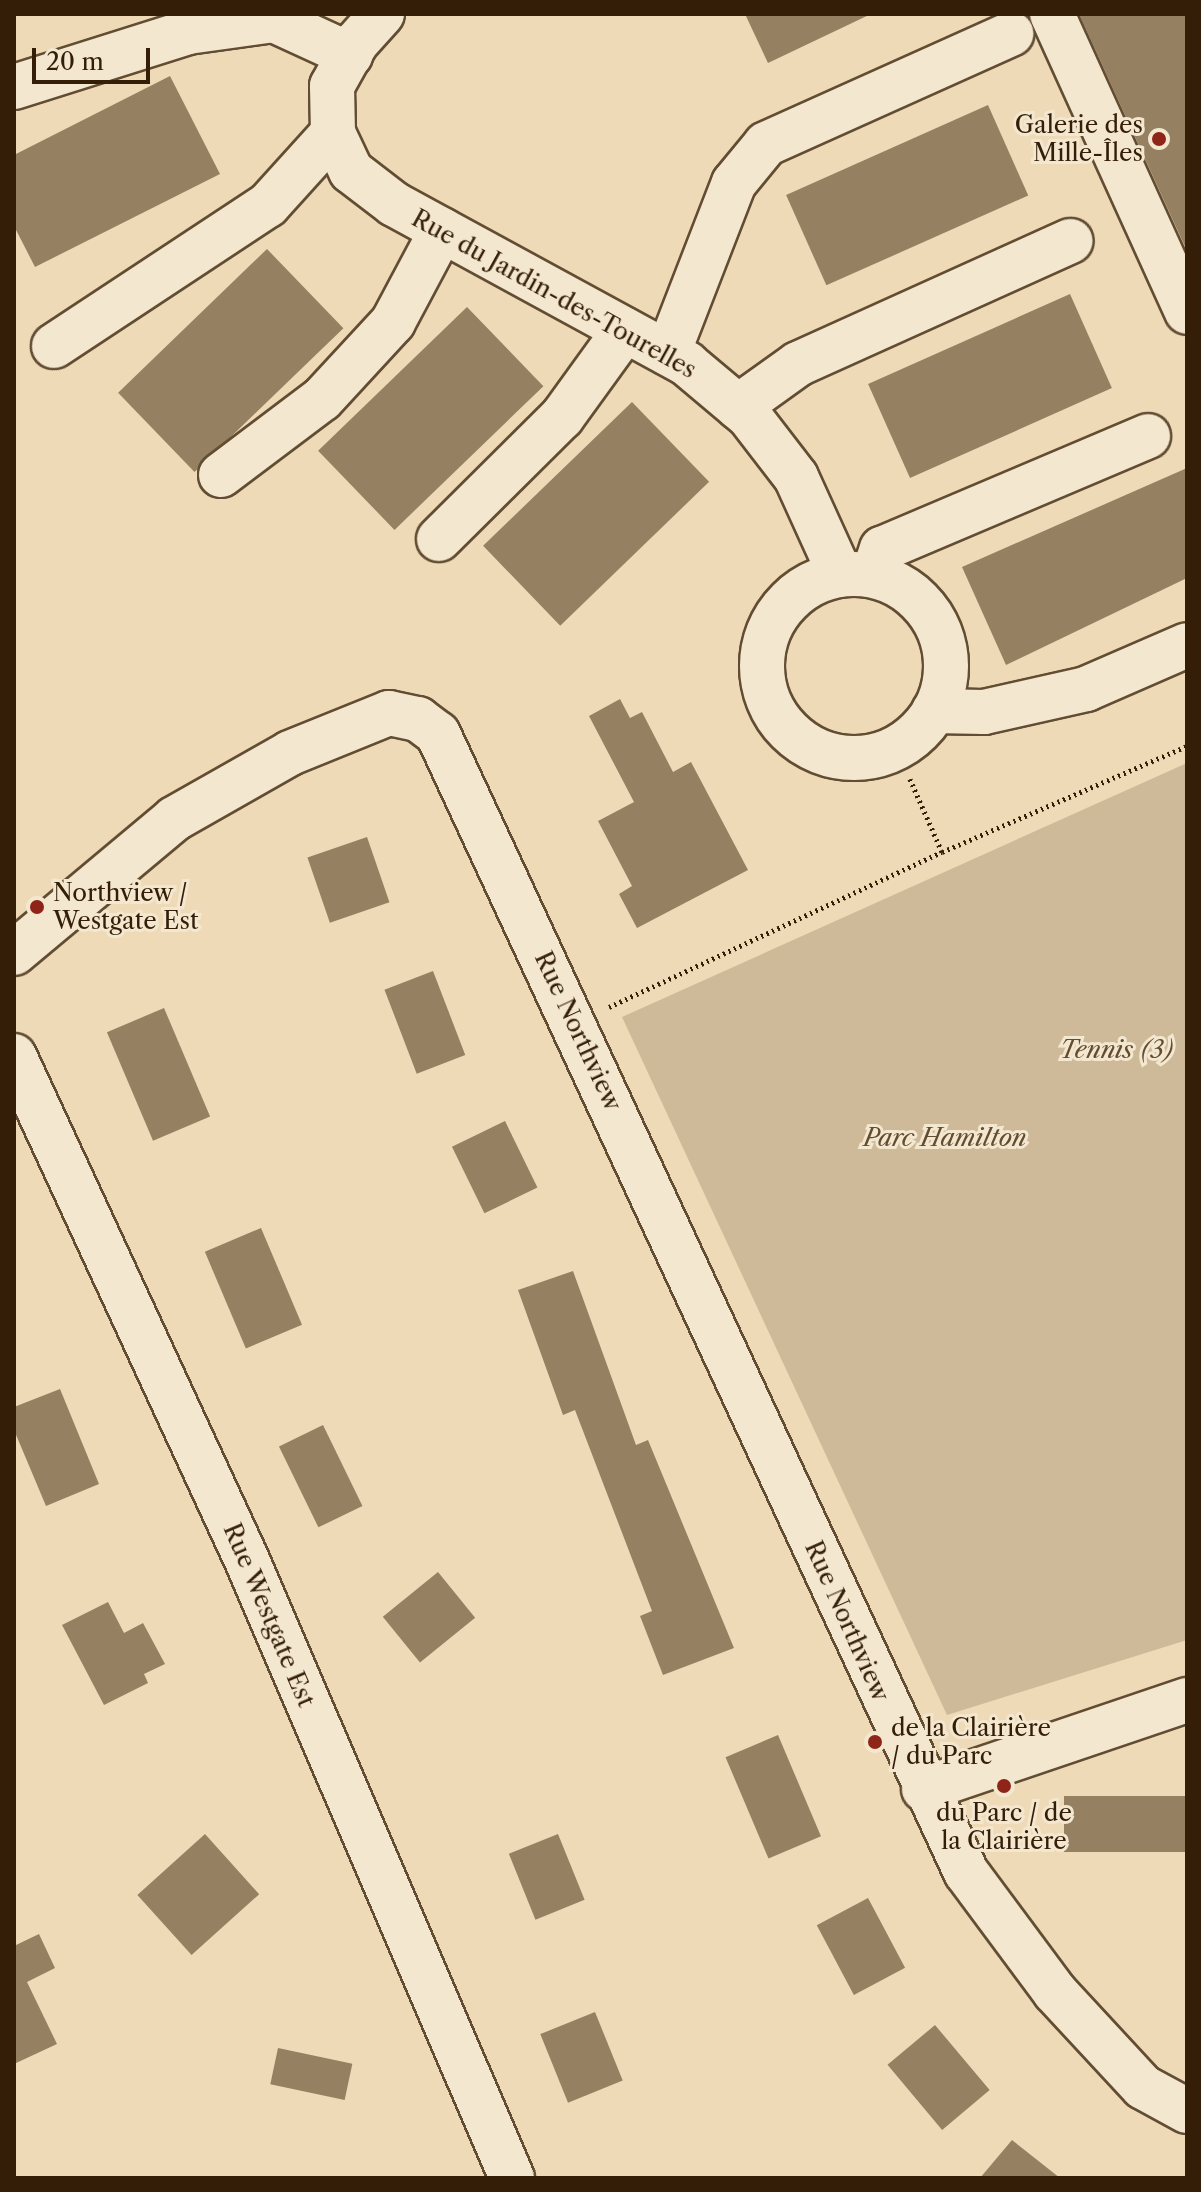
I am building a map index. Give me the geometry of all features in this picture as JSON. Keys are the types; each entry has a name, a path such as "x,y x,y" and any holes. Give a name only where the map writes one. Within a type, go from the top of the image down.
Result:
{"street":[{"name":"Rue du Jardin-des-Tourelles","path":"382,14 350,55 332,86 333,133 351,171 442,230 668,353 738,407 796,477 857,575"},
{"path":"1052,14 1187,312"},
{"path":"14,87 188,32 273,17 350,55"},
{"path":"668,353 734,183 766,144 1011,34"},
{"path":"54,346 268,205 333,133"},
{"path":"221,475 322,399 393,322 442,230"},
{"path":"738,407 798,364 1071,241"},
{"path":"439,539 562,417 625,330"},
{"path":"857,575 882,549 1148,436"},
{"path":"857,575 903,587 937,626 946,657 944,689 934,711 906,743 858,759 826,755 785,729 767,702 763,644 776,614 799,591 857,575"},
{"path":"934,711 984,712 1086,689 1187,645"},
{"name":"Rue Northview","path":"14,953 174,819 319,738 389,713 418,719 446,746 924,1789 966,1872 1055,1992 1143,2087 1187,2111"},
{"name":"Rue Westgate Est","path":"14,1056 246,1558 512,2178"},
{"path":"924,1789 1187,1700"}],"path":[{"path":"575,1022 942,852 1187,746"},
{"path":"910,779 942,852"}],"green space":[{"name":"Parc Hamilton","path":"1187,763 1187,1640 947,1715 622,1017"}],"building":[{"path":"745,14 871,14 768,63"},
{"name":"Galerie des Mille-Îles","path":"1079,14 1187,14 1187,251"},
{"path":"170,76 220,174 35,267 14,226 14,155"},
{"path":"988,105 1028,195 826,285 786,195"},
{"path":"267,249 343,328 195,472 118,393"},
{"path":"1070,294 1112,388 910,478 868,384"},
{"path":"467,307 543,386 395,530 318,451"},
{"path":"632,402 709,482 560,626 483,546"},
{"path":"1187,468 1187,578 1006,665 962,567"},
{"path":"620,699 630,718 642,712 673,772 691,762 748,870 637,928 619,894 632,886 598,821 634,802 589,716"},
{"path":"367,837 389,902 330,923 307,858"},
{"path":"433,971 465,1055 417,1074 384,990"},
{"path":"164,1008 210,1117 153,1141 107,1032"},
{"path":"505,1121 537,1188 484,1213 452,1147"},
{"path":"261,1228 302,1325 246,1348 205,1252"},
{"path":"573,1271 636,1445 648,1440 734,1648 663,1675 640,1616 652,1611 575,1410 563,1415 518,1290"},
{"path":"60,1389 99,1484 46,1506 14,1430 14,1407"},
{"path":"323,1425 362,1506 318,1527 279,1446"},
{"path":"438,1572 475,1618 420,1663 383,1617"},
{"path":"108,1602 124,1633 143,1623 165,1664 144,1674 148,1683 104,1705 62,1625"},
{"path":"778,1735 821,1836 769,1859 726,1757"},
{"path":"1064,1796 1187,1796 1187,1852 1064,1852"},
{"path":"205,1834 259,1894 192,1955 137,1895"},
{"path":"558,1834 585,1900 535,1920 509,1854"},
{"path":"868,1898 905,1968 854,1995 817,1925"},
{"path":"39,1934 55,1968 27,1982 57,2044 14,2064 14,1946"},
{"path":"595,2012 623,2081 568,2103 540,2034"},
{"path":"935,2025 990,2090 942,2130 888,2065"},
{"path":"278,2048 352,2064 345,2100 270,2084"},
{"path":"1012,2140 1060,2178 980,2178"}],"place":[{"name":"Galerie des Mille-Îles","path":"1159,139"},
{"name":"Northview / Westgate Est","path":"37,907"},
{"name":"de la Clairière / du Parc","path":"875,1742"},
{"name":"du Parc / de la Clairière","path":"1004,1786"}],"park label":[{"name":"Tennis (3)","path":"1117,1050"}]}
